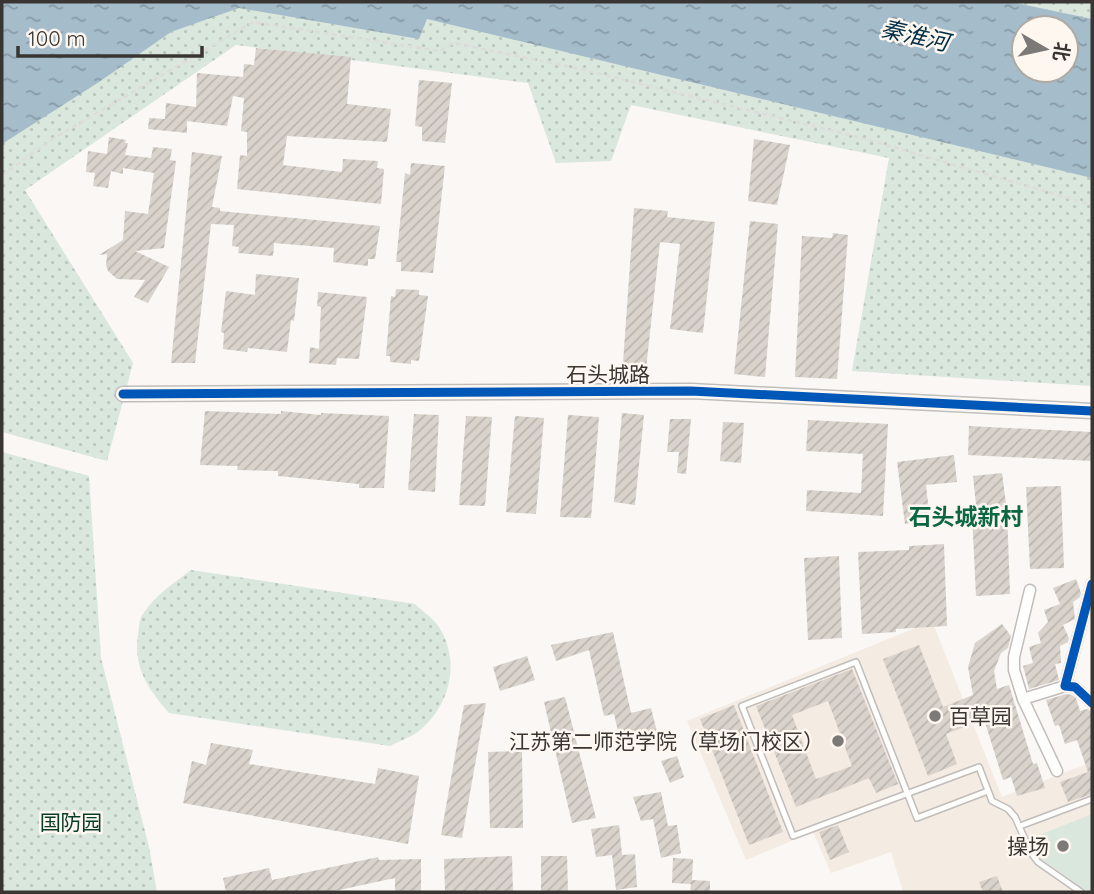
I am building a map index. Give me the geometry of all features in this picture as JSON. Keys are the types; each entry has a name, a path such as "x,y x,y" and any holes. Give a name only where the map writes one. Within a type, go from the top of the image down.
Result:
{"street":[{"name":"石头城路","path":"123,394 691,391 1092,411"},
{"path":"1065,686 1092,584"},
{"path":"1030,590 1014,657 1014,670 1023,699 1057,771"},
{"path":"1023,699 1065,686 1075,687 1092,703"}],"lane":[{"path":"988,791 917,818 907,793 856,662 742,706 793,836 907,793 979,767 992,800 1008,809 1038,862 1081,892"},
{"path":"1020,826 1092,799"}],"path":[{"path":"2,175 54,138 253,22 440,51 453,43 566,66 862,138 1092,205"}],"shaded area":[{"name":"江苏第二师范学院（草场门校区）","path":"932,621 1002,797 1092,762 1092,892 903,892 891,852 831,873 813,832 746,860 687,721"}],"green space":[{"path":"2,2 1092,2 1092,386 852,371 889,158 631,105 611,161 556,163 528,83 236,45 25,190 133,363 107,461 2,432"},
{"name":"国防园","path":"2,452 89,476 101,658 149,847 157,892 2,892"},
{"path":"191,570 415,604 439,627 446,640 451,669 445,696 430,721 419,731 390,746 169,713 149,686 140,667 137,647 139,624 153,601"},
{"name":"操场","path":"1092,814 1092,892 1088,892 1036,855 1032,838"}],"water":[{"name":"秦淮河","path":"2,2 1011,2 1068,14 1010,14 1010,84 1080,84 1080,16 1092,19 1092,178 427,19 419,39 239,8 171,32 2,144"}],"building":[{"path":"256,48 351,57 347,104 391,109 387,142 287,136 283,165 342,172 343,159 378,161 377,168 384,169 381,204 237,189 240,155 247,156 247,132 241,131 244,98 233,96 227,126 187,121 187,133 148,129 149,118 165,119 166,103 196,107 197,73 243,77 244,64 254,65"},
{"path":"419,80 452,83 445,143 422,141 422,127 415,126"},
{"path":"109,137 126,140 125,143 128,143 125,155 151,158 153,147 172,149 170,160 176,161 164,248 135,251 169,267 148,303 134,297 145,280 117,279 108,271 107,254 99,255 123,240 125,211 148,214 154,173 123,168 123,174 111,171 108,188 93,186 95,173 86,172 88,151 107,154"},
{"path":"754,139 790,145 777,205 748,201"},
{"path":"192,152 222,156 212,207 220,208 220,211 380,226 375,259 368,259 368,266 333,262 334,248 274,243 273,256 238,253 239,247 232,246 234,225 211,224 195,363 171,363"},
{"path":"411,163 445,166 433,273 401,271 401,262 396,262 405,173 410,175"},
{"path":"634,208 668,211 667,217 715,222 703,333 670,329 680,244 660,242 645,378 622,377"},
{"path":"750,221 778,224 765,377 734,374"},
{"path":"833,233 848,235 837,379 795,377 802,236 832,238"},
{"path":"256,274 299,278 287,352 248,348 247,352 223,349 224,333 221,332 226,291 255,295"},
{"path":"396,289 419,290 419,295 428,296 419,361 411,360 411,364 390,362 390,356 386,356 391,296 395,297"},
{"path":"318,292 367,297 359,359 337,358 336,365 309,363 310,347 319,349 321,307 317,306"},
{"path":"205,411 389,416 384,488 359,488 359,484 278,476 278,471 237,470 238,466 200,465"},
{"path":"622,413 644,415 635,505 614,502"},
{"path":"414,414 439,415 435,492 408,490"},
{"path":"568,415 599,417 591,518 560,517"},
{"path":"466,416 492,417 485,506 459,505"},
{"path":"515,416 544,418 536,514 506,512"},
{"path":"670,419 691,419 686,474 677,473 679,452 667,452"},
{"path":"808,420 888,424 883,516 806,511 807,490 861,493 863,454 806,451"},
{"path":"723,422 744,423 741,463 720,461"},
{"path":"969,426 1092,432 1092,461 968,455"},
{"path":"954,455 957,482 926,485 930,521 905,524 897,462"},
{"path":"1002,473 1007,511 1010,594 976,596 972,514 977,514 973,476"},
{"path":"1061,486 1064,568 1030,569 1026,487"},
{"path":"944,544 947,626 862,634 858,552 909,550 909,546"},
{"path":"839,556 842,638 808,640 804,558"},
{"path":"1076,579 1081,593 1073,602 1075,619 1063,625 1069,638 1068,642 1060,646 1061,663 1055,664 1059,680 1029,689 1023,666 1033,663 1029,647 1041,643 1038,633 1048,622 1044,610 1060,604 1053,588"},
{"path":"1002,624 1011,636 1008,648 1001,653 994,671 997,689 1009,685 1033,764 1037,763 1045,788 1017,796 1011,777 1003,780 984,719 946,734 957,764 928,776 883,659 919,645 943,707 973,695 968,667 975,643"},
{"path":"613,632 631,713 651,708 658,736 621,744 614,714 604,716 589,650 556,661 551,645"},
{"path":"527,656 535,680 500,691 493,667"},
{"path":"852,669 898,784 876,793 869,778 796,807 756,706","holes":["828,701 852,766 816,779 792,715"]},
{"path":"1066,694 1076,698 1080,711 1092,711 1092,794 1068,802 1060,782 1088,772 1077,740 1065,744 1046,700"},
{"path":"565,697 596,818 572,823 544,702"},
{"path":"486,703 462,838 441,835 464,705"},
{"path":"734,705 783,832 749,845 700,719"},
{"path":"211,743 253,750 249,764 375,784 378,768 419,776 408,844 183,803 192,761 206,765"},
{"path":"522,751 523,828 490,828 488,752"},
{"path":"677,756 684,777 670,783 661,761"},
{"path":"661,792 668,826 677,825 681,853 661,858 653,819 641,821 633,797"},
{"path":"619,825 622,855 635,854 637,887 616,890 612,855 596,857 591,829"},
{"path":"838,825 849,852 830,860 819,832"},
{"path":"512,856 513,892 445,892 444,859"},
{"path":"541,856 567,856 568,892 541,892"},
{"path":"378,857 379,860 421,859 421,892 395,892 395,878 330,892 226,892 223,878 269,868 272,880"},
{"path":"673,858 693,859 692,880 710,881 710,892 690,892 691,884 672,883"},
{"path":"997,876 1003,892 983,892 979,882"}],"cycle path":[{"path":"123,394 691,391 1092,411"},
{"path":"1092,584 1065,686 1075,687 1092,703"}],"place":[{"name":"百草园","path":"935,716"},
{"name":"江苏第二师范学院（草场门校区）","path":"838,741"},
{"name":"操场","path":"1063,846"}],"district":[{"name":"石头城新村","path":"966,516"}]}
